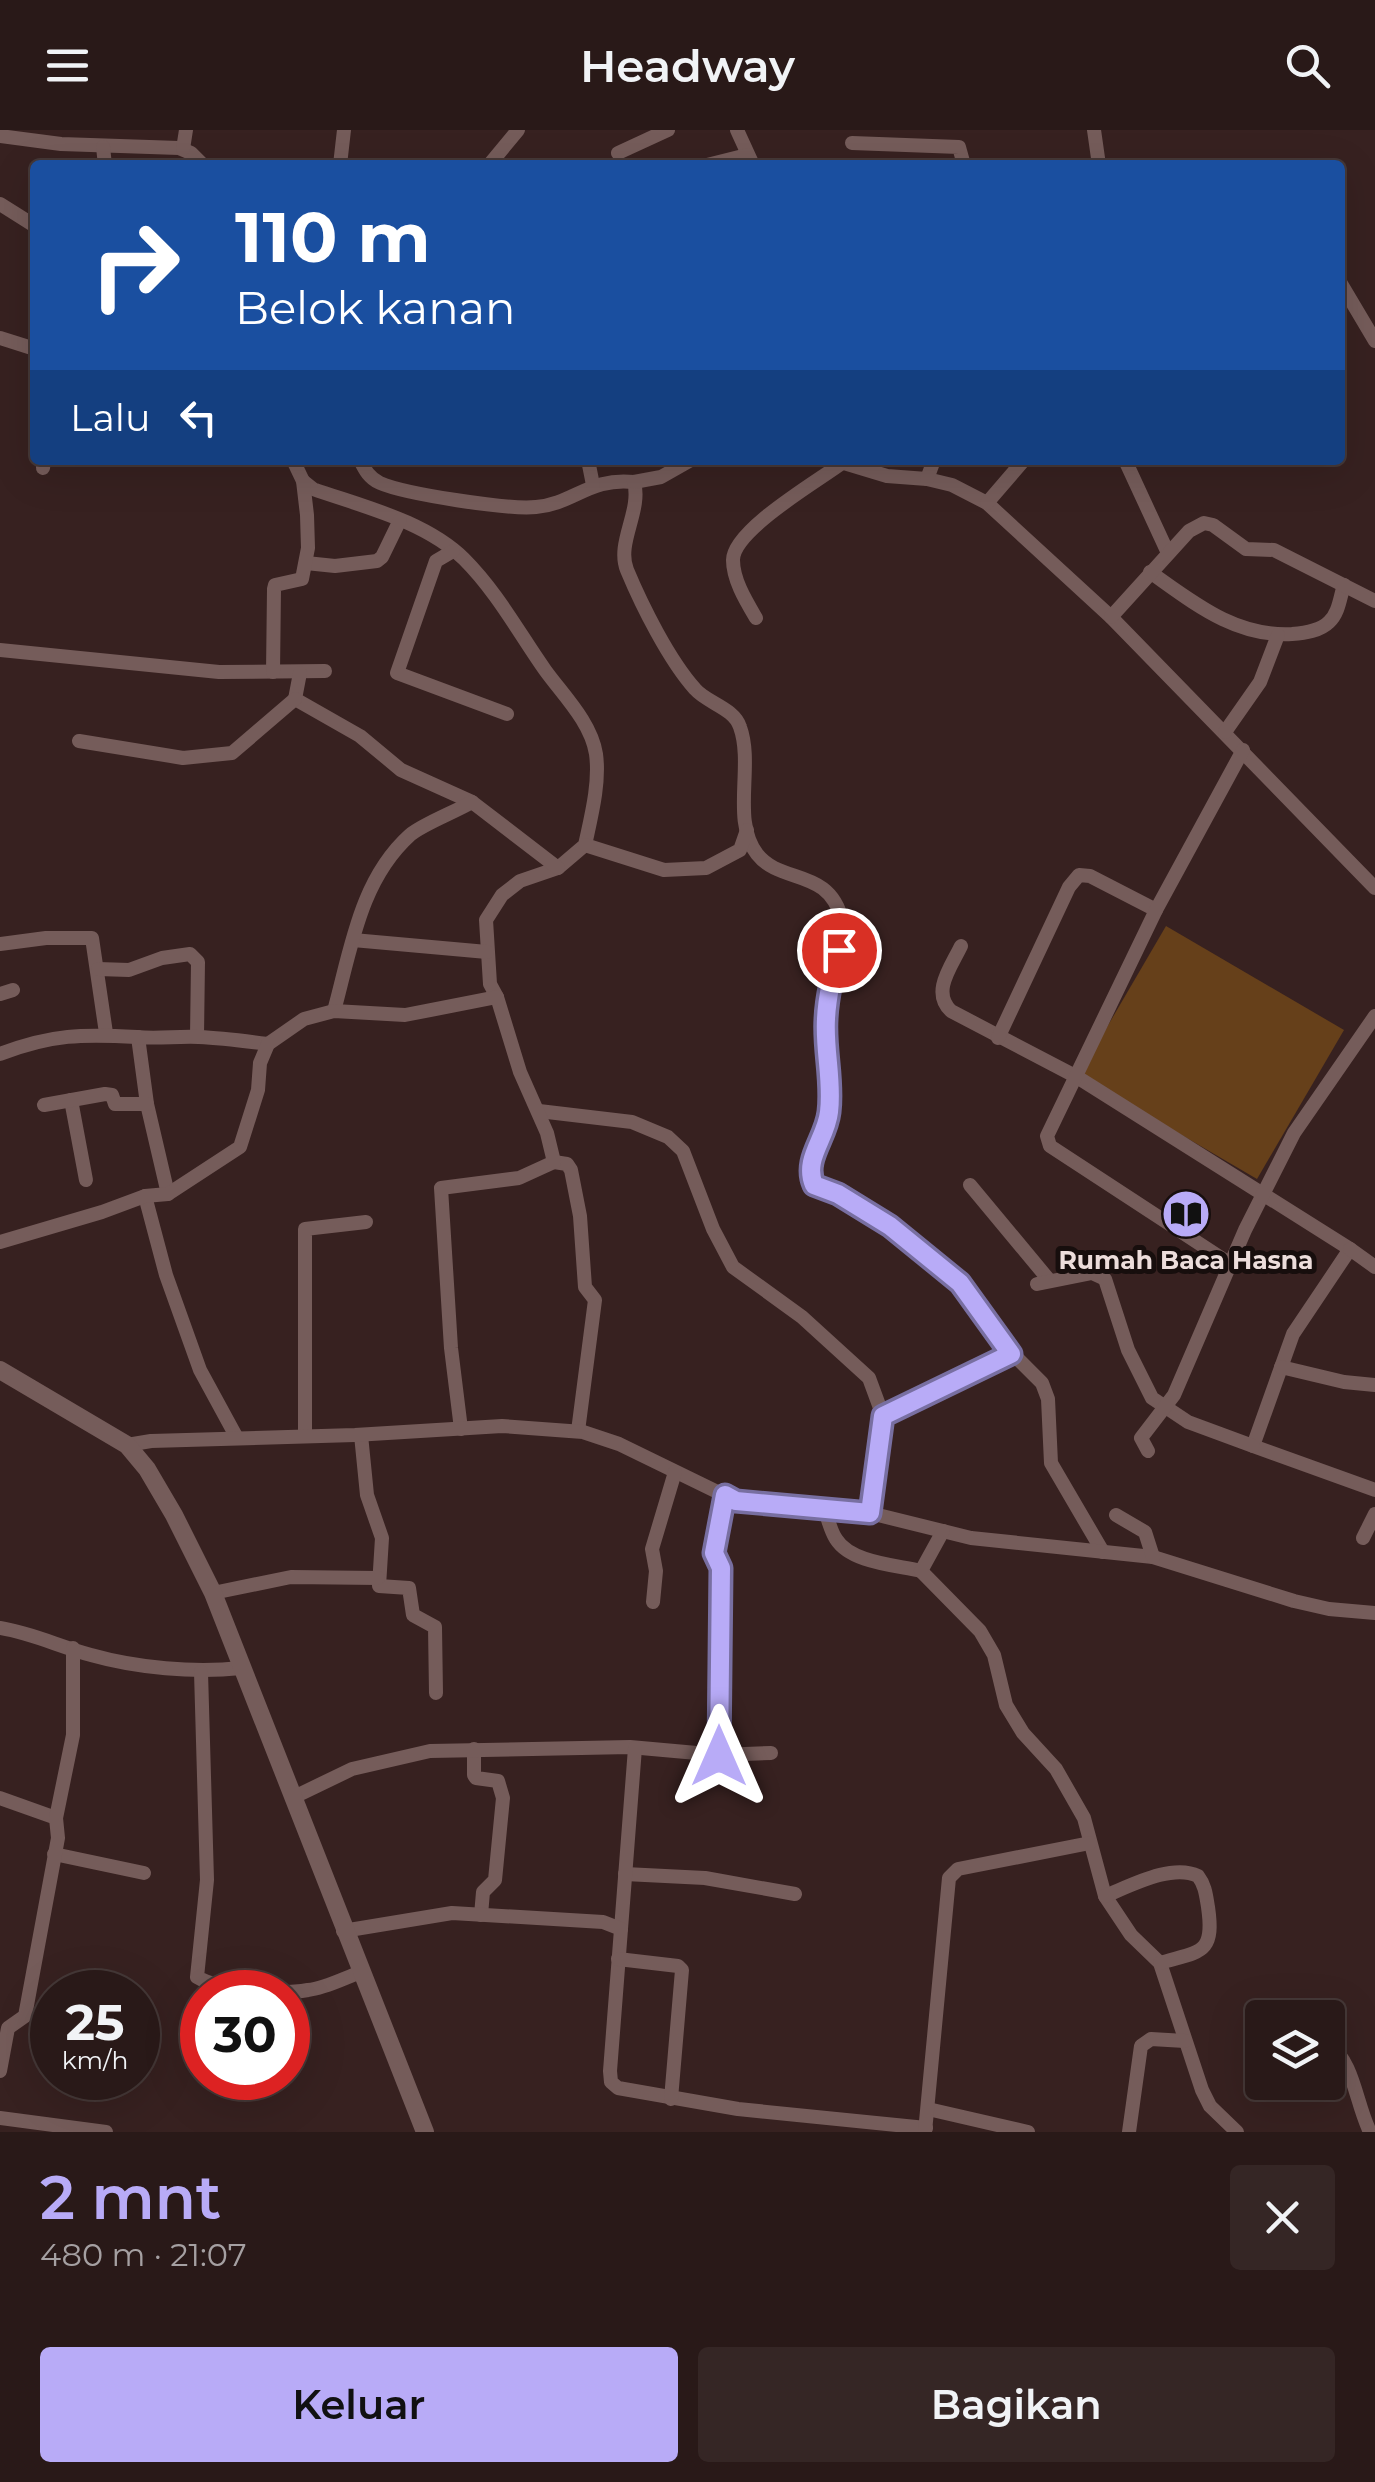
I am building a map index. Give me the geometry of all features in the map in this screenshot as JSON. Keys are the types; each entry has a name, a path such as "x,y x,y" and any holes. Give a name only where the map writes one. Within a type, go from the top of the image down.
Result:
{"street":[{"path":"183,149 186,130"},
{"path":"341,160 344,130"},
{"path":"492,160 518,130"},
{"path":"618,152 668,130"},
{"path":"737,130 750,160"},
{"path":"1094,130 1098,160"},
{"path":"5,134 103,147 183,149 197,160"},
{"path":"852,143 960,147 963,160"},
{"path":"103,147 104,160"},
{"path":"0,204 30,223"},
{"path":"1345,290 1375,341"},
{"path":"0,338 30,347"},
{"path":"273,672 274,589 283,582 302,579 306,563 307,515 303,481 295,465"},
{"path":"363,465 368,475 380,483 463,500 537,507 613,480 661,478 683,465"},
{"path":"589,465 592,485"},
{"path":"756,618 736,576 733,558 738,543 834,465"},
{"path":"848,465 887,476 952,485 987,503 1111,617 1375,888"},
{"path":"927,479 932,465"},
{"path":"987,503 1020,465"},
{"path":"1127,465 1168,553"},
{"path":"303,481 313,489 414,525 463,558 516,624 582,718 596,753 585,845 558,868 520,881 502,895 486,920 490,984 520,1072 539,1111 554,1162"},
{"path":"585,845 664,870 706,868 740,850 747,830 746,765 740,724 696,691 625,566 626,542 638,496 634,482"},
{"path":"306,563 336,566 377,561 400,520"},
{"path":"1111,617 1189,531 1204,523 1213,525 1246,549 1274,550 1375,601"},
{"path":"453,551 436,561 396,672 507,714"},
{"path":"1150,572 1231,625 1278,635 1307,633 1328,624 1344,585"},
{"path":"1224,732 1260,682 1278,635"},
{"path":"0,650 219,672 325,670"},
{"path":"79,741 183,758 232,754 295,699 300,673"},
{"path":"295,699 360,736 401,770 472,802 558,868"},
{"path":"1232,1265 1050,1146 1047,1136 1156,910 1242,750"},
{"path":"334,1011 366,896 380,867 413,832 472,802"},
{"path":"747,830 756,853 775,869 808,878 829,894 839,907 844,926 826,1020 831,1080 829,1113 824,1135 813,1153 810,1174 814,1185 838,1194 890,1226 960,1283 1011,1354 1042,1383 1048,1399 1051,1463 1103,1552"},
{"path":"998,1038 1077,876 1090,876 1156,910"},
{"path":"0,944 91,938 95,944 106,1033"},
{"path":"353,940 487,952"},
{"path":"961,946 940,990 942,1002 951,1012 1077,1077 1375,1267"},
{"path":"98,969 128,970 152,960 190,954 198,962 197,1036"},
{"path":"0,1242 145,1196 168,1194 240,1147 268,1044 304,1019 334,1011 405,1015 496,997"},
{"path":"1148,1451 1141,1438 1174,1394 1294,1133 1375,1016"},
{"path":"0,1054 43,1040 106,1033 197,1036 268,1044"},
{"path":"138,1037 146,1104 168,1194"},
{"path":"44,1106 110,1094 115,1104 146,1104"},
{"path":"71,1100 86,1180"},
{"path":"539,1111 632,1122 668,1137 683,1151 712,1228 733,1267 802,1317 869,1378 883,1416 870,1513"},
{"path":"461,1429 451,1348 441,1188 506,1180 554,1162 568,1164 572,1170 585,1287 595,1300 578,1431"},
{"path":"970,1184 1043,1282 1092,1273 1105,1278 1141,1380 1152,1398 1199,1427 1375,1490"},
{"path":"145,1196 166,1275 200,1370 237,1438"},
{"path":"305,1436 305,1229 366,1222"},
{"path":"1253,1446 1292,1334 1350,1249"},
{"path":"883,1416 1011,1354"},
{"path":"1280,1368 1344,1382 1375,1384"},
{"path":"0,1370 127,1445 147,1469 174,1515 213,1593 425,2132"},
{"path":"127,1445 152,1440 361,1435 502,1426 578,1431 619,1444 736,1501 870,1513 970,1538 1153,1556 1329,1609 1375,1613"},
{"path":"361,1435 367,1495 382,1538 378,1578 381,1586 411,1589 413,1615 435,1627 436,1693"},
{"path":"653,1602 656,1571 652,1548 675,1472"},
{"path":"719,1756 721,1568 714,1553 725,1495"},
{"path":"824,1508 837,1541 847,1550 864,1558 921,1571 980,1630 994,1655 1006,1705 1023,1734 1056,1769 1084,1818 1085,1844 1104,1896 1131,1935 1160,1963 1210,2106 1237,2132"},
{"path":"1363,1538 1375,1514"},
{"path":"1116,1516 1146,1532 1153,1556"},
{"path":"921,1571 944,1531"},
{"path":"213,1593 291,1577 378,1578"},
{"path":"0,1628 92,1656 201,1672 241,1668"},
{"path":"0,2071 8,2028 25,2016 59,1828 56,1818 73,1735 73,1648"},
{"path":"201,1672 207,1880 196,1978 274,1992 310,1990 362,1972"},
{"path":"636,1748 611,2082 618,2088 671,2099 925,2130 949,1878 958,1869 1085,1844"},
{"path":"292,1798 352,1769 430,1751 636,1748 719,1756 771,1753"},
{"path":"474,1749 474,1775 498,1781 502,1798 495,1880 483,1892 481,1915"},
{"path":"0,1798 56,1818"},
{"path":"54,1854 144,1873"},
{"path":"1104,1896 1164,1876 1191,1872 1204,1883 1211,1928 1208,1945 1202,1951 1160,1963"},
{"path":"625,1874 705,1878 794,1894"},
{"path":"343,1930 452,1914 590,1919 621,1930"},
{"path":"618,1959 678,1966 682,1970 671,2099"},
{"path":"1129,2132 1141,2046 1151,2039 1185,2040"},
{"path":"1345,2059 1370,2132"},
{"path":"928,2108 1028,2132"},
{"path":"0,2118 26,2127 106,2132"}],"shaded area":[{"path":"1166,926 1344,1030 1257,1179 1079,1075"}],"place":[{"name":"Rumah Baca Hasna","path":"1186,1214"}],"route":[{"path":"719,1756 721,1568 714,1553 725,1495 736,1501 870,1513 883,1416 1011,1354 960,1283 890,1226 838,1194 814,1185 810,1174 813,1153 824,1135 829,1113 831,1080 826,1020 839,950"}]}
